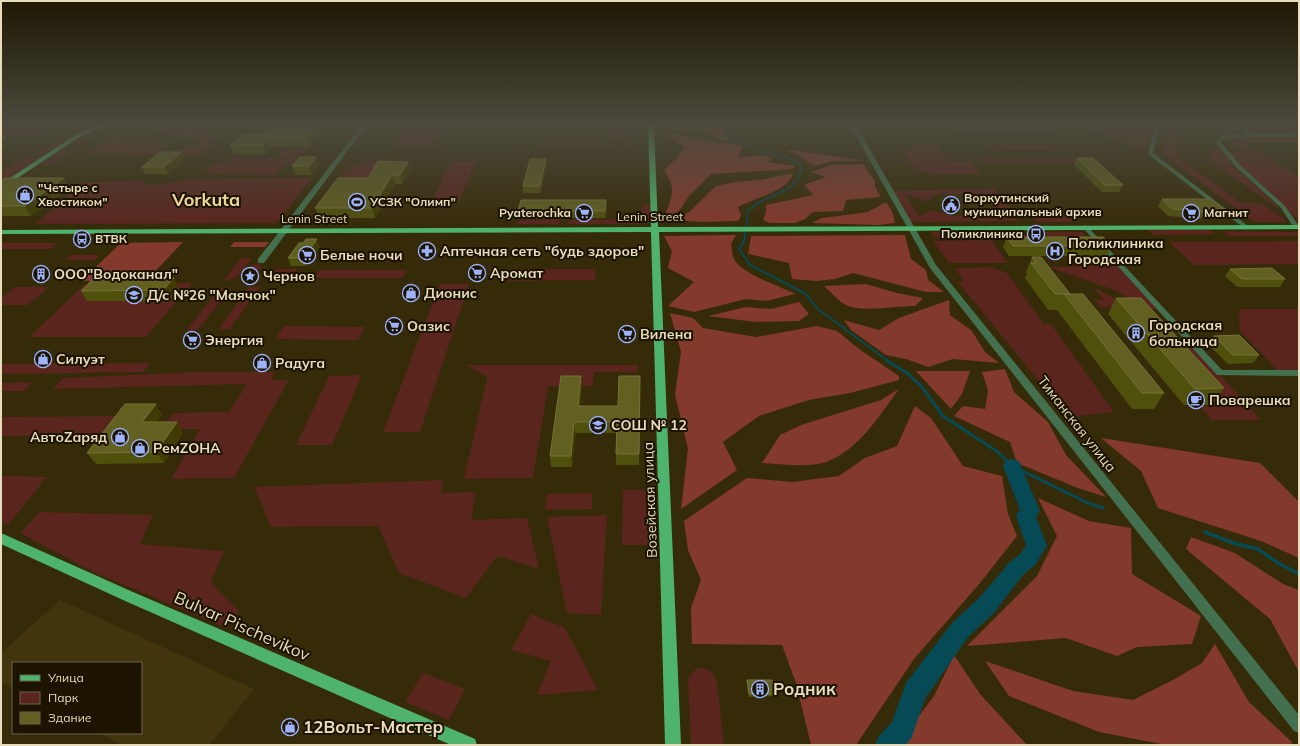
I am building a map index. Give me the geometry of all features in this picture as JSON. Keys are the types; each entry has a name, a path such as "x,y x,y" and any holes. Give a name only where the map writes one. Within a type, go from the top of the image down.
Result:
{"main road":[{"path":"1,187 42,160"},
{"name":"Возейская улица","path":"652,160 673,745"},
{"name":"Lenin Street","path":"1,232 1298,227"},
{"name":"Bulvar Pischevikov","path":"1,538 121,593 469,745"}],"street":[{"path":"262,261 338,160"},
{"name":"Тиманская улица","path":"873,160 934,266 1299,726"},
{"path":"1160,160 1246,227"},
{"path":"1233,160 1283,207 1298,227"},
{"path":"1085,227 1220,373 1299,373"}],"shaded area":[{"path":"675,160 770,160 767,162 795,166 793,169 711,174 689,196 679,211 664,219 671,199 672,188 664,170"},
{"path":"805,160 865,161 833,161 814,166"},
{"path":"863,164 875,181 875,187 881,197 846,200 843,211 813,212 805,219 795,223 769,223 763,220 766,212 766,205 813,195 804,185 826,177 811,172 832,165"},
{"path":"793,173 791,179 778,189 738,207 741,216 738,221 702,222 674,220 689,212 716,186 735,182 759,180"},
{"path":"886,202 893,213 895,223 879,225 812,223 822,218 868,212"},
{"path":"736,235 731,244 733,257 738,264 752,274 795,294 766,301 746,299 694,312 668,306 694,282 668,268 672,251 664,236"},
{"path":"905,235 911,259 926,270 928,280 944,292 926,292 853,273 835,279 816,281 792,279 789,263 748,254 751,236"},
{"path":"183,242 147,280 81,281 121,243"},
{"path":"234,242 269,242 265,247 230,247"},
{"path":"866,284 897,293 923,298 915,306 862,309 848,306 824,286"},
{"path":"949,300 950,315 972,331 985,352 999,363 953,359 928,367 906,359 886,355 851,330 844,320 879,330 899,318"},
{"path":"799,302 809,314 799,321 756,322 708,316 746,307 771,309"},
{"path":"670,313 693,318 703,328 756,337 817,326 837,331 859,349 899,376 899,380 850,393 809,400 759,416 723,442 737,470 681,509 688,448 675,395 681,352"},
{"path":"1005,369 1014,392 1048,422 1066,455 1106,497 1078,488 1017,463 1010,442 954,416 963,406 985,409 988,391 982,372"},
{"path":"916,371 970,371 962,394 951,409"},
{"path":"899,389 876,421 858,441 838,457 826,462 812,465 762,463 780,435 801,425 881,400"},
{"path":"915,406 931,418 963,466 1002,476 1008,514 1017,536 980,583 914,659 856,745 811,745 796,683 782,645 692,644 691,608 701,580 688,550 684,521 747,478 792,482 839,476 865,458 897,446"},
{"path":"1101,438 1260,463 1299,502 1299,558 1261,541 1158,508 1141,471"},
{"path":"1038,498 1089,521 1131,528 1132,574 1201,616 1192,644 1137,647 1117,656 1066,638 967,646 1037,576 1057,536"},
{"path":"1191,537 1235,553 1283,584 1299,590 1299,672 1270,619 1186,549"},
{"path":"60,600 254,689 209,745 123,745 102,734 142,734 142,662 12,662 12,688 1,682 1,653"},
{"path":"1215,644 1249,702 1293,743 1287,745 1166,745 1099,732 1009,696 985,661 1073,691 1133,700 1173,680 1202,663"},
{"path":"954,655 980,694 1027,745 897,745 934,696"}],"green space":[{"path":"19,160 37,160 1,184 1,172"},
{"path":"48,160 58,160 51,165 41,165"},
{"path":"232,160 298,160 293,165 285,165 275,175 211,174 205,170 213,163 229,162"},
{"path":"908,160 970,161 980,174 931,174 913,167"},
{"path":"982,160 1078,160 1080,162 984,162"},
{"path":"1171,160 1181,160 1241,203 1261,203 1288,222 1254,222"},
{"path":"1210,160 1228,160 1234,168 1275,203 1281,211"},
{"path":"1236,160 1271,160 1299,177 1299,222 1282,204"},
{"path":"451,161 476,161 459,201 432,201"},
{"path":"365,162 405,162 409,164 411,168 378,168 370,181 336,181 349,168 356,164"},
{"path":"312,178 276,223 35,224 84,182 143,181 144,185 164,184 191,179"},
{"path":"995,189 1016,215 998,209 993,202 972,194 937,194 927,201 904,194 919,216 932,210 953,216 1000,214 1020,221 911,222 894,191"},
{"path":"642,205 650,205 649,219 639,224 568,224 569,220 641,219"},
{"path":"1067,214 1074,222 1037,222 1030,215"},
{"path":"560,219 559,224 517,224 518,220"},
{"path":"1148,230 1210,230 1216,234 1153,235"},
{"path":"1222,231 1299,232 1299,236 1228,236"},
{"path":"931,232 1023,232 1027,237 934,237"},
{"path":"1044,232 1082,232 1086,236 1048,236"},
{"path":"991,240 1008,263 949,263 933,241"},
{"path":"1299,241 1299,264 1194,265 1169,242"},
{"path":"1,243 57,243 50,249 1,249"},
{"path":"71,255 100,255 94,260 65,260"},
{"path":"241,258 252,258 236,278 223,281"},
{"path":"258,263 261,266 254,277 246,280 243,277 250,267"},
{"path":"1119,265 1159,309 1148,309 1114,290 1048,267"},
{"path":"991,267 1007,273 1044,324 1051,324 1114,412 1068,417 958,282 964,281 955,268"},
{"path":"276,269 297,269 290,280 280,280 273,273"},
{"path":"511,269 596,269 595,280 508,281"},
{"path":"319,270 407,270 402,278 314,278"},
{"path":"192,283 146,337 29,337 84,285"},
{"path":"440,284 469,284 420,432 383,432"},
{"path":"15,287 49,287 28,305 1,305 1,299"},
{"path":"231,287 198,330 186,331 220,288"},
{"path":"249,287 260,287 230,329 218,330"},
{"path":"1093,287 1129,306 1100,307 1095,300 1104,300"},
{"path":"1239,309 1299,309 1299,373 1280,373 1240,331"},
{"path":"284,326 365,327 358,340 275,339"},
{"path":"1161,341 1189,341 1261,420 1211,420 1200,406 1216,406"},
{"path":"151,363 143,372 1,374 1,364"},
{"path":"466,365 638,365 637,372 594,372 593,386 548,386 533,478 464,479 487,377"},
{"path":"198,372 275,372 271,380 289,380 234,478 171,479 200,429 162,429 173,413 229,412 247,384 53,389 63,378"},
{"path":"362,375 332,445 296,445 329,376"},
{"path":"32,382 24,391 1,391 1,383"},
{"path":"116,416 100,435 1,436 1,417"},
{"path":"1,476 47,477 8,525 1,522"},
{"path":"443,480 441,493 476,492 471,520 527,518 539,569 497,556 466,598 399,573 378,526 271,527 254,487"},
{"path":"623,490 649,490 650,545 622,545"},
{"path":"592,493 592,509 545,510 547,494"},
{"path":"40,512 153,515 140,544 224,551 211,582 239,612 224,627 93,572 20,533"},
{"path":"607,515 601,615 567,613 547,517"},
{"path":"531,614 565,628 598,690 537,695 551,661 511,650"},
{"path":"703,668 712,673 717,682 724,745 691,745 688,678 696,669"},
{"path":"423,673 465,689 449,720 405,702"}],"building":[{"path":"151,160 173,160 164,167 142,167"},
{"path":"297,160 314,160 309,166 292,166"},
{"path":"530,160 546,160 540,186 523,186"},
{"path":"1079,160 1095,160 1123,185 1105,185"},
{"path":"378,161 408,162 400,175 392,175 372,208 315,208 338,178 368,178"},
{"path":"5,178 64,178 25,206 1,206 1,181"},
{"path":"1162,199 1211,199 1224,209 1205,209 1205,212 1172,209"},
{"path":"521,200 606,200 605,211 518,211"},
{"path":"1007,237 1103,237 1111,246 1013,246"},
{"path":"306,239 317,239 304,258 288,258 299,243 303,243"},
{"path":"1032,257 1041,257 1070,294 1055,294 1031,263 1036,263"},
{"path":"1272,268 1285,279 1242,279 1230,269"},
{"path":"174,278 163,290 81,291 93,279"},
{"path":"1064,294 1083,294 1164,393 1142,393"},
{"path":"1116,298 1141,298 1224,388 1195,389"},
{"path":"1239,335 1259,355 1233,355 1214,336"},
{"name":"СОШ № 12","path":"561,376 581,376 578,406 618,406 619,376 640,376 639,454 616,454 617,422 574,422 571,456 550,456"},
{"path":"125,404 156,404 142,422 177,422 156,452 87,453"},
{"name":"Родник","path":"747,680 772,680 774,694 749,694"}],"waterway":[{"path":"746,229 748,217 746,213 756,204 786,190 797,181 801,166 790,160"},
{"path":"746,228 744,241 739,249 750,265 806,294 818,309 888,361"},
{"path":"886,360 907,373 922,387 943,416 998,452 1012,466 1088,503 1103,508"},
{"path":"888,745 902,730 915,692 960,630 986,606 1016,569 1028,559 1037,546 1026,516 1030,511 1012,466"},
{"path":"1205,532 1233,543 1258,549 1278,563 1299,574"}],"place":[{"name":"\"Четыре с Хвостиком\"","path":"25,195"},
{"name":"УСЗК \"Олимп\"","path":"357,202"},
{"name":"Воркутинский муниципальный архив","path":"951,205"},
{"name":"Pyaterochka","path":"584,213"},
{"name":"Магнит","path":"1191,213"},
{"name":"Поликлиника","path":"1036,234"},
{"name":"ВТВК","path":"82,239"},
{"name":"Аптечная сеть \"будь здоров\"","path":"427,251"},
{"name":"Поликлиника Городская","path":"1055,251"},
{"name":"Белые ночи","path":"307,255"},
{"name":"Аромат","path":"477,273"},
{"name":"ООО\"Водоканал\"","path":"41,274"},
{"name":"Чернов","path":"250,276"},
{"name":"Дионис","path":"411,293"},
{"name":"Д/с №26 \"Маячок\"","path":"134,295"},
{"name":"Оазис","path":"394,326"},
{"name":"Городская больница","path":"1136,333"},
{"name":"Вилена","path":"627,334"},
{"name":"Энергия","path":"192,340"},
{"name":"Силуэт","path":"43,359"},
{"name":"Радуга","path":"262,363"},
{"name":"Поварешка","path":"1196,400"},
{"name":"СОШ № 12","path":"598,425"},
{"name":"АвтоZаряд","path":"120,437"},
{"name":"РемZОНА","path":"140,448"},
{"name":"Родник","path":"760,689"},
{"name":"12Вольт-Мастер","path":"290,727"}],"district":[{"name":"Vorkuta","path":"206,200"}]}
